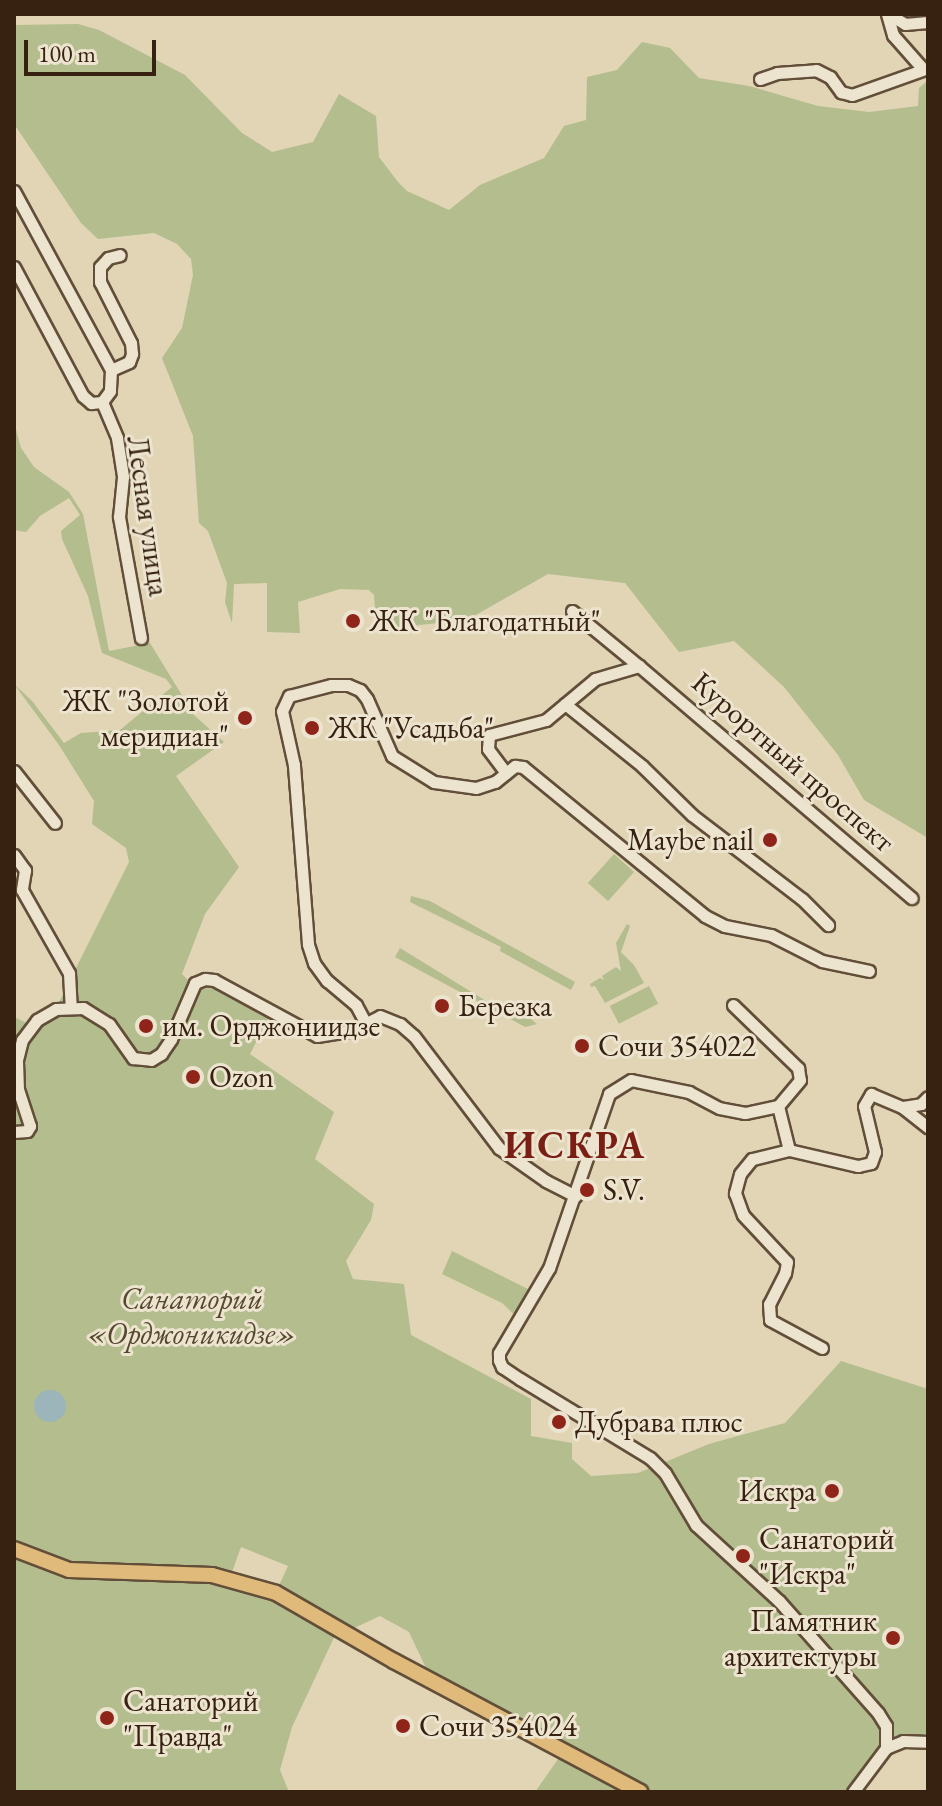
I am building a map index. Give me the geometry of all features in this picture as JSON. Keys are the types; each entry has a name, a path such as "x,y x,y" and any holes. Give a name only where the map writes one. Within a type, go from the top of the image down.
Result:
{"main road":[{"path":"14,1549 48,1565 69,1570 212,1575 276,1593 394,1661 640,1792"}],"street":[{"path":"888,14 905,24 928,22"},
{"path":"760,79 777,73 816,70 830,77 841,92 852,95 926,69 893,35 888,14"},
{"path":"14,191 111,370"},
{"name":"Лесная улица","path":"14,267 83,396 91,403 102,402 110,391 111,370 129,362 132,354 131,343 100,282 100,267 108,258 120,255"},
{"name":"Лесная улица","path":"102,402 117,438 123,477 119,517 141,638"},
{"name":"Курортный проспект","path":"572,611 912,898"},
{"path":"506,773 488,749 489,735 546,720 595,679 639,666"},
{"path":"365,1022 356,1005 327,981 314,963 308,944 296,784 283,719 284,702 300,692 331,685 348,685 367,699 392,756 434,782 476,788 495,782 515,766 527,770 705,916 739,930 771,935 822,961 869,971"},
{"path":"565,704 632,758 692,815 802,899 828,925"},
{"path":"14,771 55,823"},
{"path":"14,855 25,870 26,881 22,890 69,973 71,1007"},
{"path":"14,1132 27,1131 30,1126 16,1074 22,1040 37,1020 56,1009 71,1007 101,1018 127,1053 145,1061 161,1054 195,983 214,980 317,1036 331,1036 380,1016 400,1024 420,1043 499,1148 546,1181 575,1196"},
{"path":"733,1005 800,1073 800,1080 778,1106 745,1113 726,1111 689,1092 631,1080 609,1094 549,1268 499,1353 502,1367 596,1422 656,1464 696,1525 773,1594 878,1713 886,1726 886,1748"},
{"path":"822,1348 770,1320 769,1304 785,1273 787,1262 743,1215 735,1193 740,1174 752,1159 789,1150 858,1166 871,1163 875,1152 864,1106 865,1099 878,1095 902,1107 928,1127"},
{"path":"902,1107 921,1104 928,1097"},
{"path":"778,1106 789,1150"},
{"path":"853,1792 886,1748 903,1741 928,1742"}],"green space":[{"path":"78,24 99,30 185,75 242,133 272,152 313,142 339,94 376,116 379,157 398,182 407,191 449,210 480,185 544,158 564,126 586,120 587,77 617,70 642,42 670,48 699,78 749,86 818,106 869,112 918,106 919,88 928,80 928,838 864,800 838,755 784,687 734,641 679,652 625,583 548,574 467,620 391,628 376,624 374,595 369,590 340,589 298,602 300,633 267,632 267,583 234,584 232,623 225,602 227,583 208,531 199,523 193,436 162,358 182,328 193,275 191,259 177,244 154,233 98,239 81,223 14,124 14,25"},
{"name":"Санаторий «Орджоникидзе»","path":"14,422 21,448 34,467 69,492 83,514 109,651 150,643 194,715 224,742 176,776 239,867 205,914 182,974 197,989 227,987 271,1013 250,1054 334,1112 315,1159 374,1204 371,1220 346,1261 353,1279 404,1284 411,1335 531,1399 531,1436 572,1443 572,1459 591,1476 638,1473 709,1444 785,1423 841,1361 928,1389 928,1741 887,1746 852,1792 535,1792 563,1752 422,1672 425,1666 409,1632 380,1616 350,1630 338,1629 292,1727 280,1770 289,1792 14,1792 14,1017 25,1022 27,1030 56,1008 129,862 126,848 92,824 94,801 59,745 14,684 32,701 64,743 81,733 120,730 172,687 166,679 102,653 88,596 62,539 61,531 80,515 69,498 40,516 26,532 14,530","holes":["241,1547 288,1566 276,1592 231,1575"]},
{"path":"614,854 634,872 608,901 588,883"},
{"path":"411,896 430,901 575,982 571,990 500,951 501,947 410,902"},
{"path":"627,924 630,926 621,952 634,965 644,983 605,1003 595,986 591,987 590,984 600,978 604,980 602,976 616,967 621,971 616,943"},
{"path":"400,948 491,1004 521,1011 537,1024 525,1027 395,957"},
{"path":"649,986 658,1004 619,1024 610,1006"},
{"path":"452,1251 536,1293 521,1321 502,1303 442,1274"}],"water":[{"path":"50,1390 61,1395 66,1406 61,1417 50,1422 39,1417 34,1406 39,1395"}],"place":[{"name":"ЖК \"Благодатный\"","path":"353,621"},
{"name":"ЖК \"Золотой меридиан\"","path":"245,718"},
{"name":"ЖК \"Усадьба\"","path":"312,728"},
{"name":"Maybe nail","path":"770,840"},
{"name":"Березка","path":"442,1006"},
{"name":"им. Орджониидзе","path":"146,1026"},
{"name":"Сочи 354022","path":"582,1046"},
{"name":"Ozon","path":"193,1077"},
{"name":"S.V.","path":"587,1190"},
{"name":"Дубрава плюс","path":"559,1422"},
{"name":"Искра","path":"832,1491"},
{"name":"Санаторий \"Искра\"","path":"743,1556"},
{"name":"Памятник архитектуры","path":"893,1638"},
{"name":"Санаторий \"Правда\"","path":"107,1718"},
{"name":"Сочи 354024","path":"403,1726"}],"district":[{"name":"ИСКРА","path":"575,1145"}]}
